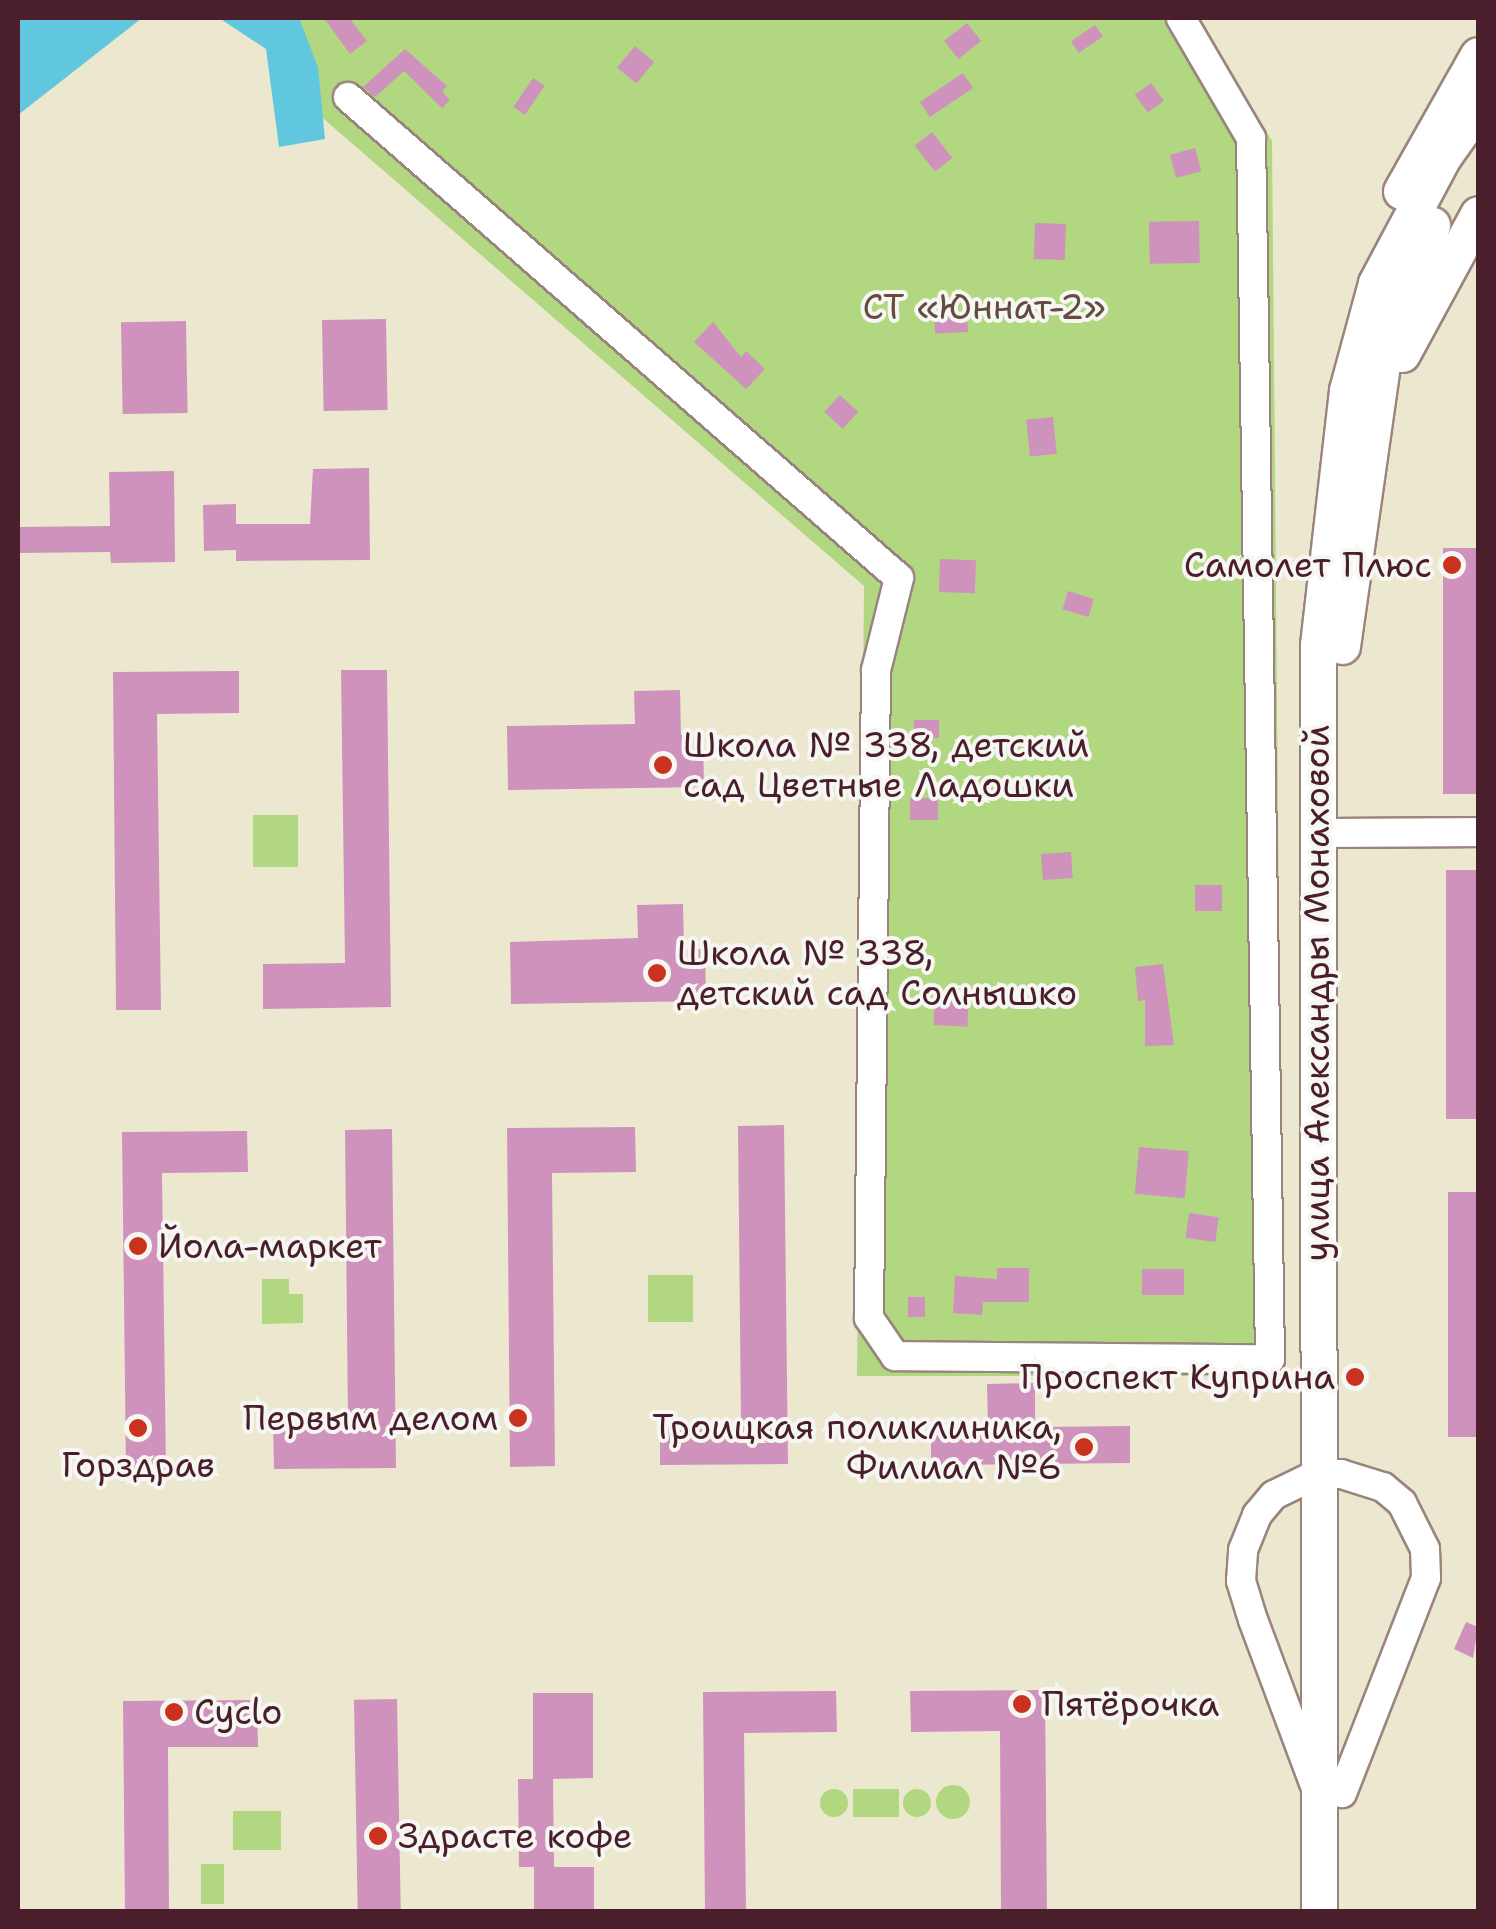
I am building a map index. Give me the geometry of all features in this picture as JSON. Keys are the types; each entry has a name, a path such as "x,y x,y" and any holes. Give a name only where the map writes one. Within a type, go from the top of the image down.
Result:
{"main road":[{"path":"1376,283 1410,168 1478,56"},
{"name":"улица Александры Монаховой","path":"1319,1912 1330,1793 1318,645 1347,390 1376,283 1443,157 1478,108"},
{"name":"улица Александры Монаховой","path":"1329,1474 1342,643 1371,418 1412,270 1478,145"},
{"path":"1371,418 1436,284 1478,214"},
{"name":"улица Александры Монаховой","path":"1330,1793 1342,1912"}],"street":[{"path":"348,97 900,578 876,670 869,1318 895,1356 1270,1359 1250,138 1180,18"},
{"path":"1338,834 1478,832"},
{"path":"1329,1474 1383,1486 1402,1503 1425,1549 1426,1578 1330,1793 1241,1580 1243,1550 1257,1515 1274,1495 1329,1474"}],"green space":[{"name":"СТ «Юннат-2»","path":"297,18 1198,18 1272,141 1283,1376 857,1376 864,586 318,114"},
{"path":"253,815 298,815 298,867 253,867"},
{"path":"648,1275 693,1275 693,1322 648,1322"},
{"path":"262,1279 289,1279 289,1294 303,1294 303,1323 262,1324"},
{"path":"953,1785 965,1790 970,1802 965,1814 953,1819 941,1814 936,1802 941,1790"},
{"path":"834,1789 844,1793 848,1803 844,1813 834,1817 824,1813 820,1803 824,1793"},
{"path":"853,1789 899,1789 899,1817 853,1817"},
{"path":"917,1789 927,1793 931,1803 927,1813 917,1817 907,1813 903,1803 907,1793"},
{"path":"233,1811 281,1811 281,1850 233,1850"},
{"path":"201,1864 224,1864 224,1904 201,1904"}],"water":[{"path":"18,18 142,18 18,115"},
{"path":"219,18 299,18 318,67 325,139 279,147 266,49"}],"building":[{"path":"324,18 349,18 367,41 350,54"},
{"path":"967,23 981,41 958,59 944,41"},
{"path":"1095,25 1103,37 1079,53 1071,41"},
{"path":"635,46 654,62 636,84 617,67"},
{"path":"405,49 447,86 442,91 450,100 442,108 404,71 375,97 363,87"},
{"path":"963,73 973,88 930,117 920,102"},
{"path":"533,78 545,86 525,115 513,107"},
{"path":"1151,83 1164,101 1148,113 1135,95"},
{"path":"932,132 952,158 935,172 915,146"},
{"path":"1195,148 1201,171 1176,178 1170,155"},
{"path":"1199,221 1200,263 1150,264 1149,222"},
{"path":"1035,223 1066,224 1065,260 1034,259"},
{"path":"967,313 968,332 935,334 934,315"},
{"path":"386,319 388,410 324,411 322,320"},
{"path":"186,321 188,413 123,414 121,322"},
{"path":"713,322 741,357 746,351 765,369 746,389 694,342"},
{"path":"840,395 858,412 843,429 824,412"},
{"path":"1053,417 1057,454 1030,457 1026,420"},
{"path":"369,468 370,560 236,561 236,550 204,551 203,505 236,504 236,524 310,524 313,469"},
{"path":"174,471 175,562 111,563 110,552 18,553 18,527 110,526 109,472"},
{"path":"1443,548 1478,548 1478,794 1443,794"},
{"path":"940,559 976,560 975,593 939,592"},
{"path":"1068,591 1094,599 1088,617 1062,609"},
{"path":"341,670 387,670 391,1007 263,1009 263,964 345,963"},
{"path":"239,671 239,713 157,714 161,1010 116,1010 113,672"},
{"path":"680,690 681,735 703,735 704,787 508,790 507,726 635,724 634,691"},
{"path":"914,720 939,720 939,738 914,738"},
{"path":"910,798 938,798 938,820 910,820"},
{"path":"1071,852 1073,878 1043,880 1041,854"},
{"path":"1446,870 1478,870 1478,1119 1446,1119"},
{"path":"1195,885 1222,885 1222,911 1195,911"},
{"path":"683,904 684,949 705,949 706,1001 511,1004 510,942 638,938 637,905"},
{"path":"1163,964 1174,1045 1145,1046 1145,1000 1138,1001 1135,967"},
{"path":"1041,986 1074,986 1074,1006 1041,1006"},
{"path":"935,996 969,998 967,1027 933,1025"},
{"path":"784,1125 788,1464 660,1465 660,1425 741,1424 738,1126"},
{"path":"635,1127 636,1172 552,1173 555,1466 510,1467 507,1128"},
{"path":"392,1129 396,1468 274,1469 273,1423 348,1422 345,1130"},
{"path":"247,1131 248,1172 162,1173 166,1470 126,1471 122,1132"},
{"path":"1139,1147 1189,1151 1185,1198 1135,1194"},
{"path":"1448,1192 1478,1192 1478,1437 1448,1437"},
{"path":"1189,1213 1219,1217 1215,1242 1186,1238"},
{"path":"997,1268 1029,1268 1029,1302 983,1302 982,1315 953,1313 955,1276 997,1279"},
{"path":"1142,1269 1184,1269 1184,1295 1142,1295"},
{"path":"908,1297 925,1297 925,1317 908,1317"},
{"path":"1035,1383 1035,1427 1130,1426 1130,1463 931,1465 931,1429 988,1427 987,1384"},
{"path":"1466,1622 1478,1627 1473,1658 1454,1649"},
{"path":"1045,1690 1047,1912 1001,1912 1000,1731 911,1732 910,1691"},
{"path":"836,1691 837,1732 744,1733 746,1912 705,1912 703,1692"},
{"path":"533,1693 593,1693 593,1778 553,1779 554,1867 594,1867 594,1912 534,1912 534,1867 519,1867 518,1779 533,1779"},
{"path":"397,1699 401,1912 358,1912 354,1700"},
{"path":"257,1700 258,1747 168,1747 169,1912 125,1912 123,1701"}],"place":[{"name":"Самолет Плюс","path":"1452,565"},
{"name":"Школа № 338, детский сад Цветные Ладошки","path":"663,765"},
{"name":"Школа № 338, детский сад Солнышко","path":"657,973"},
{"name":"Йола-маркет","path":"138,1246"},
{"name":"Проспект Куприна","path":"1355,1377"},
{"name":"Первым делом","path":"518,1418"},
{"name":"Горздрав","path":"138,1428"},
{"name":"Троицкая поликлиника, Филиал №6","path":"1084,1447"},
{"name":"Пятёрочка","path":"1022,1704"},
{"name":"Cyclo","path":"174,1712"},
{"name":"Здрасте кофе","path":"378,1836"}]}
